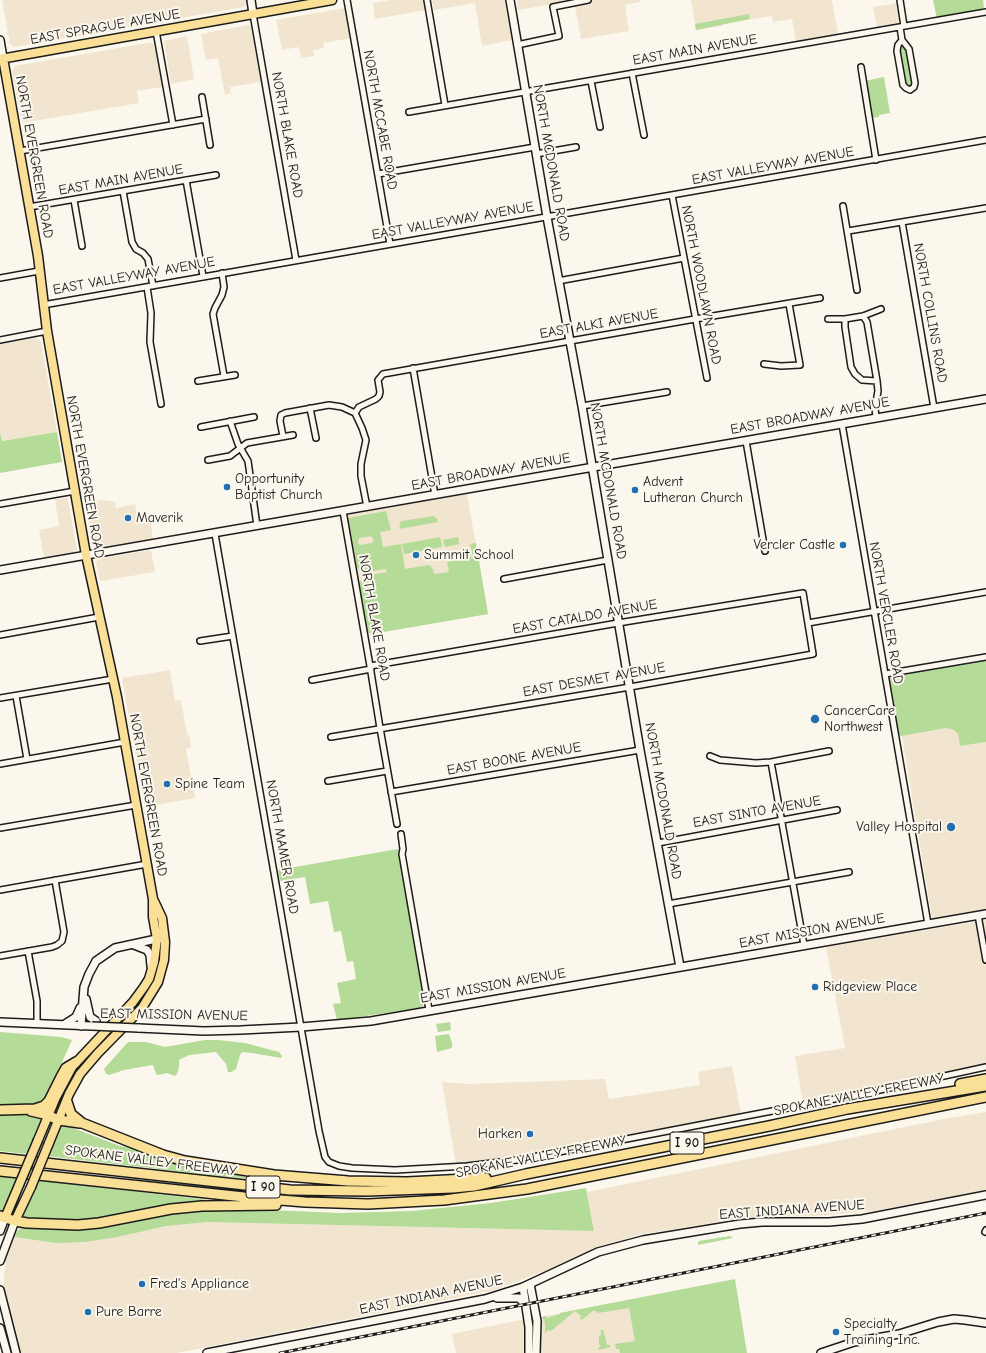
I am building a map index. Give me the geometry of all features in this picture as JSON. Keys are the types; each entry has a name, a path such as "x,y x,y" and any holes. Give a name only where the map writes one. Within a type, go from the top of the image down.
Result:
{"highway":[{"path":"0,1110 44,1106 49,1101 60,1077 66,1068 76,1062"},
{"path":"847,1109 986,1079"},
{"name":"SPOKANE VALLEY FREEWAY","path":"0,1158 290,1190 381,1191 453,1188 474,1186 526,1174 847,1109 986,1086"},
{"name":"SPOKANE VALLEY FREEWAY","path":"0,1171 305,1202 344,1204 444,1200 500,1194 986,1097"},
{"path":"67,1102 71,1114 82,1123"},
{"path":"851,1124 921,1114 986,1102"},
{"path":"16,1109 59,1120 82,1123 163,1155 193,1162 274,1175 348,1181 407,1182 482,1179 526,1174"},
{"path":"3,1217 15,1221 47,1224 91,1224 195,1206 271,1205 305,1202"}],"main road":[{"name":"EAST SPRAGUE AVENUE","path":"2,58 332,0"},
{"name":"NORTH EVERGREEN ROAD","path":"2,58 20,151 40,271 47,331 86,555 113,679 153,899 153,917 161,938 164,960 162,971 151,994 142,1008 88,1063 80,1074 15,1221"},
{"name":"NORTH EVERGREEN ROAD","path":"3,1217 19,1184 56,1097 76,1062 133,1002 144,987 152,971 161,938"}],"street":[{"path":"251,0 254,14"},
{"name":"NORTH MCCABE ROAD","path":"347,0 390,244"},
{"path":"427,0 445,105"},
{"name":"NORTH MCDONALD ROAD","path":"510,0 546,217 582,406 640,750 680,967"},
{"path":"517,45 559,36 553,7 588,0"},
{"path":"900,0 902,40 909,49 915,83 914,87 910,90 903,85 897,52 898,45 902,40"},
{"name":"EAST MAIN AVENUE","path":"409,112 986,12"},
{"name":"NORTH BLAKE ROAD","path":"254,14 296,260"},
{"path":"156,31 173,125"},
{"path":"0,40 2,58"},
{"path":"861,68 876,160"},
{"path":"632,73 644,135"},
{"path":"591,81 600,127"},
{"path":"202,97 210,144"},
{"path":"20,151 206,119"},
{"name":"EAST VALLEYWAY AVENUE","path":"43,305 986,140"},
{"path":"378,174 536,151 576,147"},
{"name":"EAST MAIN AVENUE","path":"29,207 216,175"},
{"path":"186,180 203,276"},
{"path":"123,191 132,242 136,249 143,253 148,259 152,286"},
{"name":"NORTH WOODLAWN ROAD","path":"672,195 707,378"},
{"path":"74,200 82,246"},
{"path":"843,206 857,290"},
{"path":"848,231 986,208"},
{"name":"NORTH COLLINS ROAD","path":"902,222 934,408"},
{"path":"558,281 684,258"},
{"path":"0,278 40,271"},
{"path":"222,273 224,287 213,314 224,376"},
{"path":"146,287 150,313 150,342 161,404"},
{"name":"EAST ALKI AVENUE","path":"354,413 359,407 376,400 379,396 378,380 383,374 820,298"},
{"path":"764,364 781,366 800,365 789,304"},
{"path":"828,319 845,319 863,316 881,309"},
{"path":"863,316 867,322 877,381 878,391 875,408 876,418"},
{"path":"845,319 850,360 855,374 862,380 877,381"},
{"path":"0,340 47,331"},
{"path":"413,368 435,495"},
{"path":"198,381 235,374"},
{"path":"582,406 667,392"},
{"name":"EAST BROADWAY AVENUE","path":"0,570 343,512 986,399"},
{"path":"283,436 280,421 283,414 329,405 342,407 354,413 362,428 366,440 361,464 361,476 367,507"},
{"path":"310,408 316,438"},
{"path":"201,427 254,417"},
{"path":"230,421 240,449 248,461 257,526"},
{"name":"NORTH VERCLER ROAD","path":"842,424 928,924"},
{"path":"208,460 230,456 250,442 293,435"},
{"path":"746,441 765,551"},
{"path":"0,504 75,491"},
{"name":"NORTH BLAKE ROAD","path":"343,512 397,824"},
{"name":"NORTH MAMER ROAD","path":"215,534 319,1131 325,1157 329,1162 339,1166 352,1168 395,1170 467,1166 517,1160 866,1093 986,1067"},
{"path":"504,579 608,560"},
{"path":"808,623 986,592"},
{"name":"EAST CATALDO AVENUE","path":"312,680 618,623 803,593 808,623"},
{"path":"0,635 99,617"},
{"name":"EAST DESMET AVENUE","path":"380,728 630,687 813,654 808,623"},
{"path":"200,641 233,636"},
{"path":"885,674 986,657"},
{"path":"0,698 113,679"},
{"path":"16,696 27,759"},
{"path":"331,737 380,728"},
{"path":"0,764 125,742"},
{"name":"EAST BOONE AVENUE","path":"391,792 640,750"},
{"path":"710,756 715,759 743,762 771,762 829,751"},
{"path":"771,762 804,946"},
{"path":"328,781 387,771"},
{"path":"0,828 136,805"},
{"name":"EAST SINTO AVENUE","path":"658,843 837,810"},
{"path":"401,834 402,854 429,1010"},
{"path":"0,890 147,864"},
{"path":"668,904 849,872"},
{"path":"0,956 52,947 62,941 64,932 55,880"},
{"name":"EAST MISSION AVENUE","path":"0,1022 81,1026 94,1024 116,1027 219,1031 301,1027 371,1021 986,914"},
{"path":"978,915 986,960"},
{"path":"81,1026 84,987 89,974 100,958 115,948 161,938"},
{"path":"130,944 140,946 147,950 150,955 152,971"},
{"path":"28,952 37,1001 38,1024"},
{"path":"84,987 88,1012 94,1024"},
{"path":"63,1025 76,1017 82,1003"},
{"name":"EAST INDIANA AVENUE","path":"207,1353 485,1299 527,1285 598,1252 643,1240 747,1224 829,1222 862,1219 986,1196"},
{"name":"NORTH EVERGREEN ROAD","path":"0,1231 3,1217"},
{"name":"NORTH EVERGREEN ROAD","path":"0,1261 15,1221"},
{"path":"527,1285 527,1305 530,1334 529,1353"},
{"path":"527,1285 537,1321 536,1353"},
{"path":"0,1290 16,1353"},
{"path":"485,1299 518,1298 527,1305"},
{"path":"821,1353 831,1348 854,1342 899,1334 938,1322 964,1320 986,1323"},
{"path":"0,1328 6,1353"}],"shaded area":[{"path":"2,0 246,0 247,2 244,7 14,47 10,44"},
{"path":"391,0 424,0 426,10 375,19 373,3"},
{"path":"432,0 505,0 512,40 482,46 475,3 434,10"},
{"path":"517,0 578,0 518,10"},
{"path":"586,0 640,0 640,2 625,5 629,31 581,39 575,6 586,3"},
{"path":"691,0 832,0 838,34 812,38 810,40 796,43 792,19 773,22 772,16 696,30"},
{"path":"898,3 901,22 877,27 873,7"},
{"path":"345,8 352,38 323,43 324,48 313,50 314,56 301,58 299,47 282,50 276,20"},
{"path":"248,25 251,28 261,82 230,87 231,93 225,95 218,58 206,60 201,34"},
{"path":"187,36 194,79 171,84 164,41"},
{"path":"153,42 155,44 163,87 137,91 139,103 22,123 12,72 15,66"},
{"path":"36,338 41,341 57,432 1,441 0,344"},
{"name":"Summit School","path":"467,494 488,614 368,634 347,515"},
{"path":"67,498 77,549 74,553 44,558 39,530 59,526 55,499"},
{"path":"102,500 115,502 116,508 135,504 138,522 150,520 153,539 98,549 94,548 86,503"},
{"path":"151,550 155,572 100,581 96,563 98,559"},
{"path":"170,670 175,701 181,700 187,735 189,735 191,748 186,749 195,798 145,807 122,678"},
{"name":"Valley Hospital","path":"946,728 954,730 958,734 960,746 986,742 986,909 932,918 902,736"},
{"path":"986,920 986,1065 803,1103 795,1056 845,1048 826,947"},
{"path":"732,1066 741,1114 519,1157 456,1165 442,1082 467,1084 605,1079 609,1099 700,1085 698,1072"},
{"path":"986,1112 986,1190 875,1211 814,1216 744,1218 637,1235 597,1247 549,1269 495,1290 177,1353 20,1353 4,1287 6,1261 14,1237 56,1243 180,1224 207,1222 594,1231 587,1192 944,1119"},
{"path":"624,1301 629,1308 636,1341 627,1353 541,1353 540,1317"},
{"path":"526,1319 527,1337 525,1353 456,1353 452,1334"}],"green space":[{"path":"933,0 983,0 984,7 973,13 937,19"},
{"path":"749,14 750,19 696,30 695,24"},
{"path":"903,46 907,49 913,82 910,86 906,83 900,50"},
{"path":"884,77 890,113 872,118 865,81"},
{"path":"57,432 62,462 0,473 0,433 2,441"},
{"name":"Summit School","path":"386,511 391,530 380,532 383,547 401,544 405,569 429,565 433,569 434,574 449,572 447,562 473,557 470,544 476,543 488,614 372,634 368,632 359,583 365,576 387,572 386,569 364,572 357,568 348,518","holes":["371,536 374,540 372,543 360,545 358,543 359,538"]},
{"path":"434,516 437,518 438,522 399,529 401,521"},
{"path":"440,537 442,547 404,554 402,544"},
{"path":"458,537 459,544 445,547 443,540"},
{"path":"986,660 986,742 960,746 958,734 954,730 946,728 902,736 899,735 889,681 890,678 893,676"},
{"path":"398,849 424,1004 421,1008 337,1020 333,1004 341,1003 337,983 356,979 353,961 347,962 341,931 334,932 328,901 310,904 305,877 280,881 278,870"},
{"path":"450,1022 451,1030 438,1032 436,1024"},
{"path":"0,1032 61,1037 72,1040 44,1102 36,1105 0,1106"},
{"path":"449,1034 452,1048 437,1052 435,1036"},
{"path":"205,1040 245,1043 279,1052 282,1056 281,1058 242,1052 236,1069 231,1072 228,1072 226,1064 216,1052 189,1055 179,1060 179,1067 175,1076 167,1073 156,1074 153,1065 124,1070 109,1075 106,1074 104,1069 128,1042 146,1042 165,1047"},
{"path":"14,1112 43,1115 26,1154 0,1151 0,1113"},
{"path":"60,1123 120,1146 129,1147 168,1160 284,1179 284,1182 47,1156"},
{"path":"0,1176 16,1178 2,1213 0,1212"},
{"path":"37,1180 209,1200 209,1202 86,1222 20,1217"},
{"path":"586,1188 594,1231 207,1222 166,1226 117,1237 85,1242 56,1243 14,1237 17,1231 22,1227 62,1230 92,1228 191,1210 244,1209 341,1213 412,1211 491,1203"},
{"path":"730,1236 733,1238 698,1245 699,1241"},
{"path":"735,1279 747,1353 620,1353 619,1349 616,1349 615,1344 635,1341 629,1308 598,1313 594,1310 582,1320 580,1318 581,1316 575,1311 551,1331 548,1330 545,1334 545,1322 542,1317 546,1316 547,1318 560,1313"},
{"path":"603,1329 607,1345 610,1345 610,1347 599,1350 598,1348 601,1346 599,1344 599,1336 602,1334 600,1331"}],"railway":[{"path":"280,1353 986,1213"}],"place":[{"name":"Opportunity Baptist Church","path":"227,487"},
{"name":"Advent Lutheran Church","path":"635,490"},
{"name":"Maverik","path":"128,518"},
{"name":"Vercler Castle","path":"843,545"},
{"name":"Summit School","path":"416,555"},
{"name":"CancerCare Northwest","path":"815,719"},
{"name":"Spine Team","path":"167,784"},
{"name":"Valley Hospital","path":"951,827"},
{"name":"Ridgeview Place","path":"815,987"},
{"name":"Harken","path":"530,1134"},
{"name":"Fred's Appliance","path":"142,1284"},
{"name":"Pure Barre","path":"88,1312"},
{"name":"Specialty Training Inc.","path":"836,1332"}]}
